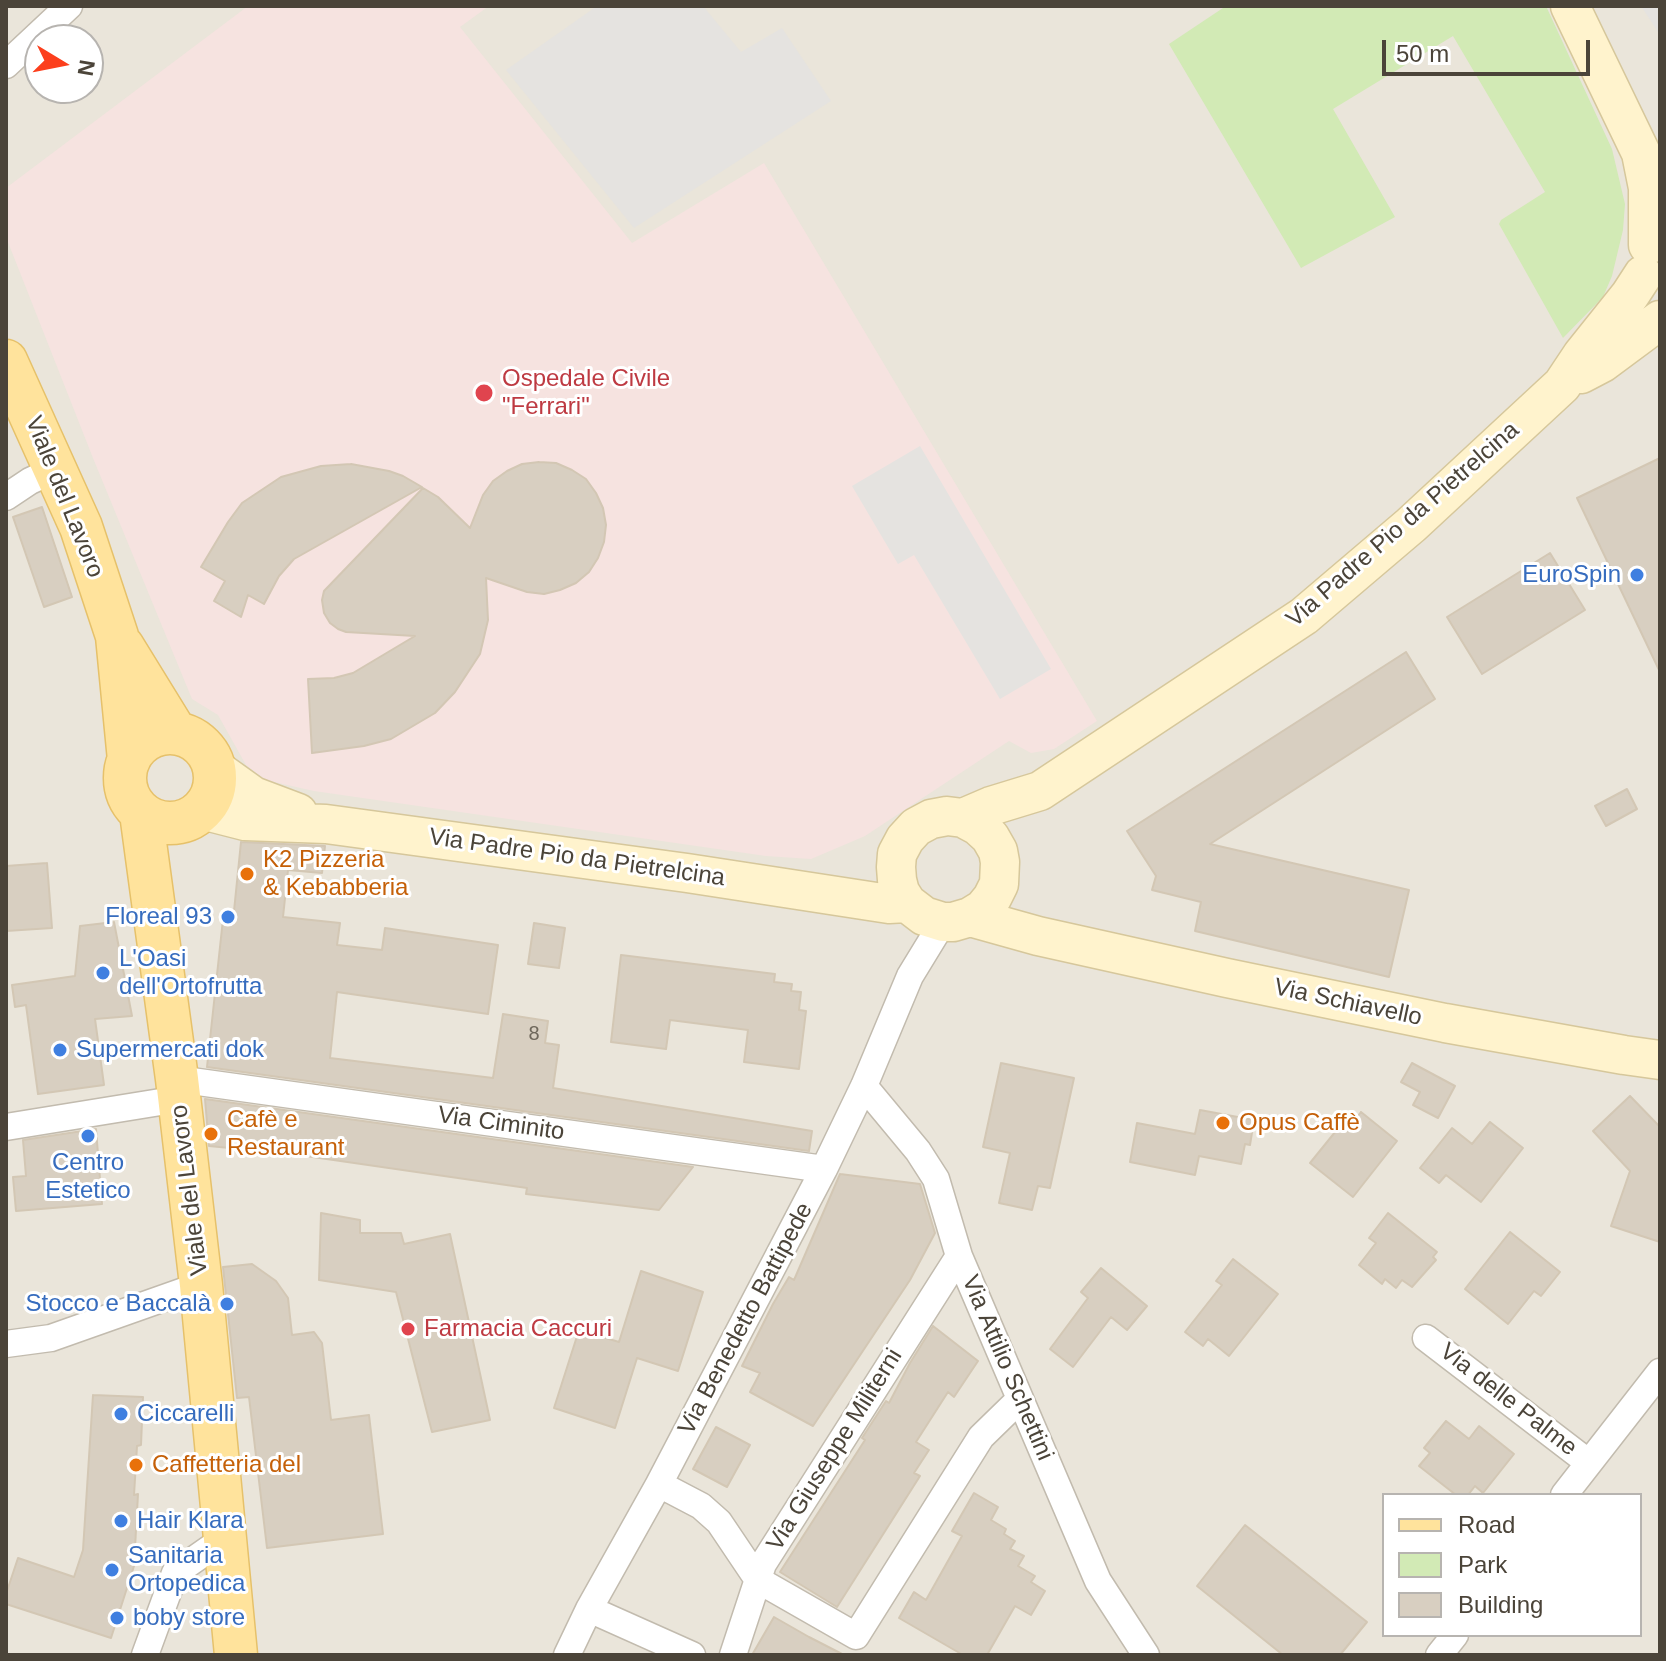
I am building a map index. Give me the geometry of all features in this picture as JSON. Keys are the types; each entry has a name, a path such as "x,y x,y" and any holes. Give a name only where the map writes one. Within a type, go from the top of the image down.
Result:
{"main road":[{"name":"Viale del Lavoro","path":"7,368 81,527 117,636 129,760"},
{"name":"Viale del Lavoro","path":"117,636 176,733"},
{"path":"176,733 189,737 209,755 215,783 211,797 193,815 169,823 141,813 131,801 125,774 129,760 148,739 176,733"},
{"name":"Viale del Lavoro","path":"141,813 201,1285 236,1655"},
{"name":"Viale del Lavoro","path":"154,917 193,815"}],"street":[{"path":"6,65 69,6"},
{"path":"1570,6 1650,164 1648,188 1653,263"},
{"name":"Via Padre Pio da Pietrelcina","path":"1040,791 1304,616 1411,525 1562,385 1653,263"},
{"name":"Via Padre Pio da Pietrelcina","path":"1562,385 1602,363 1660,320"},
{"path":"6,497 56,469"},
{"name":"Via Padre Pio da Pietrelcina","path":"214,768 253,796 326,824"},
{"path":"963,818 1040,791"},
{"path":"1038,936 998,868 990,837 978,826 963,818 947,816 931,819 916,827 897,854 900,892 934,913 983,909 992,898 998,868 1040,791"},
{"name":"Via Padre Pio da Pietrelcina","path":"193,815 245,821 326,824 827,893 934,913"},
{"path":"827,893 897,854"},
{"name":"Via Schiavello","path":"934,913 1445,1023 1660,1060"},
{"name":"Via Benedetto Battipede","path":"567,1655 824,1169 864,1086 934,913"},
{"name":"Via Attilio Schettini","path":"864,1086 918,1151 936,1179 959,1256 1098,1581 1146,1655"},
{"name":"Via Ciminito","path":"6,1127 178,1089 824,1169"},
{"name":"Via Giuseppe Militerni","path":"733,1655 763,1564 959,1256"},
{"path":"6,1344 51,1338 201,1285"},
{"name":"Via delle Palme","path":"1426,1338 1589,1463"},
{"name":"Via delle Palme","path":"1566,1493 1660,1372"},
{"path":"659,1484 701,1506 719,1522 758,1580 856,1636 981,1437 1019,1400"},
{"path":"145,1655 175,1573 225,1538"},
{"path":"589,1609 692,1655"},
{"path":"1439,1655 1453,1637"}],"shaded area":[{"path":"6,6 1660,6 1660,1655 6,1655"},
{"name":"Ospedale Civile \"Ferrari\"","path":"248,6 489,6 460,27 632,243 764,163 1097,721 1054,749 1031,753 1009,741 865,836 811,859 766,856 314,791 265,780 246,765 218,715 192,699 6,237 6,188"},
{"path":"597,6 703,6 741,52 782,28 831,101 634,228 506,70"},
{"path":"1641,6 1660,6 1660,35"},
{"path":"920,446 1051,669 1000,699 914,555 898,564 852,486"}],"green space":[{"path":"1226,6 1546,6 1612,149 1625,204 1623,230 1612,276 1603,297 1563,338 1499,224 1545,192 1453,36 1333,109 1395,217 1301,268 1169,44"}],"building":[{"name":"EuroSpin","path":"1660,458 1660,672 1577,498"},
{"path":"556,463 586,479 603,508 606,525 604,542 589,572 576,583 544,594 527,592 486,578 488,620 480,654 455,692 435,713 391,739 312,753 308,679 334,678 353,673 415,636 338,629 324,613 324,591 423,488 438,497 470,528 483,495 493,481 522,464"},
{"path":"351,464 389,471 422,487 294,559 279,576 264,604 248,595 241,617 214,601 225,581 201,567 242,503 281,477 321,466"},
{"path":"42,507 72,597 44,607 13,517"},
{"path":"1550,553 1585,610 1482,674 1447,617"},
{"path":"1406,652 1435,699 1210,844 1409,890 1389,977 1195,931 1201,902 1152,890 1156,876 1127,831"},
{"path":"1627,789 1637,809 1606,826 1595,806"},
{"path":"241,842 325,846 322,873 288,870 283,917 340,923 337,945 382,950 385,928 498,945 488,1014 337,992 330,1058 493,1078 503,1014 548,1021 545,1043 559,1045 553,1088 812,1131 809,1151 207,1067 224,910 234,911"},
{"path":"47,863 52,928 6,931 6,866"},
{"path":"114,922 132,1016 95,1019 104,1085 38,1094 26,1005 15,1007 12,985 75,976 80,926"},
{"path":"534,923 565,928 559,968 528,964"},
{"path":"621,955 775,974 774,982 792,984 791,991 801,992 799,1010 806,1011 799,1069 744,1062 748,1030 670,1020 666,1049 611,1042"},
{"path":"1001,1063 1074,1078 1050,1188 1038,1186 1032,1210 999,1203 1010,1153 983,1147"},
{"path":"1412,1063 1455,1086 1438,1118 1413,1105 1420,1092 1401,1082"},
{"path":"1630,1096 1660,1127 1660,1242 1611,1226 1630,1171 1593,1131"},
{"path":"205,1099 693,1167 659,1210 526,1194 527,1188 292,1154 209,1146"},
{"path":"1200,1110 1254,1120 1250,1145 1245,1144 1241,1164 1199,1156 1195,1175 1130,1162 1137,1123 1195,1134"},
{"path":"1361,1112 1397,1141 1353,1197 1310,1163 1340,1126 1346,1131"},
{"path":"1490,1122 1523,1148 1481,1202 1446,1175 1439,1183 1420,1168 1452,1128 1472,1144"},
{"path":"96,1129 102,1204 16,1211 13,1177 26,1176 23,1140"},
{"path":"840,1174 920,1184 935,1233 910,1280 813,1426 750,1392 760,1373 742,1366 789,1277 794,1280"},
{"path":"321,1213 360,1220 360,1233 401,1233 404,1244 450,1234 490,1420 432,1432 396,1292 319,1280"},
{"path":"1388,1213 1437,1252 1433,1257 1436,1260 1412,1287 1402,1280 1396,1288 1385,1279 1382,1284 1359,1265 1376,1243 1369,1238"},
{"path":"1510,1232 1560,1272 1541,1296 1534,1291 1508,1324 1465,1289"},
{"path":"1233,1259 1278,1294 1229,1356 1208,1339 1203,1346 1185,1332 1222,1285 1216,1281"},
{"path":"252,1264 276,1281 288,1298 292,1335 314,1332 322,1343 331,1420 369,1415 383,1534 267,1548 249,1397 237,1398 223,1267"},
{"path":"1101,1268 1147,1306 1127,1330 1111,1317 1073,1367 1050,1349 1088,1298 1081,1292"},
{"path":"641,1271 703,1292 678,1371 637,1358 615,1428 554,1408 579,1330 619,1342"},
{"path":"933,1326 978,1361 954,1397 948,1392 916,1442 929,1450 914,1473 920,1476 837,1607 780,1572 865,1440 862,1438 886,1401 889,1403"},
{"path":"93,1395 143,1397 134,1495 138,1494 134,1566 111,1638 6,1604 6,1594 18,1558 74,1577 83,1550"},
{"path":"1446,1421 1469,1439 1479,1426 1514,1454 1483,1493 1475,1486 1470,1493 1453,1493 1419,1466 1430,1453 1424,1448"},
{"path":"716,1427 750,1445 727,1487 693,1469"},
{"path":"974,1493 998,1507 991,1520 1006,1529 1004,1534 1015,1541 1010,1549 1024,1556 1018,1566 1035,1576 1031,1582 1045,1591 1031,1615 1015,1606 987,1655 963,1655 899,1618 914,1592 926,1600 962,1536 952,1531"},
{"path":"1245,1525 1367,1622 1340,1655 1283,1655 1197,1586"},
{"path":"774,1617 809,1637 844,1655 752,1655"}],"place":[{"name":"Ospedale Civile \"Ferrari\"","path":"484,393"},
{"name":"EuroSpin","path":"1637,575"},
{"name":"K2 Pizzeria & Kebabberia","path":"247,874"},
{"name":"Floreal 93","path":"228,917"},
{"name":"L'Oasi dell'Ortofrutta","path":"103,973"},
{"name":"Supermercati dok","path":"60,1050"},
{"name":"Opus Caffè","path":"1223,1123"},
{"name":"Cafè e Restaurant","path":"211,1134"},
{"name":"Centro Estetico","path":"88,1136"},
{"name":"Stocco e Baccalà","path":"227,1304"},
{"name":"Farmacia Caccuri","path":"408,1329"},
{"name":"Ciccarelli","path":"121,1414"},
{"name":"Caffetteria del","path":"136,1465"},
{"name":"Hair Klara","path":"121,1521"},
{"name":"Sanitaria Ortopedica","path":"112,1570"},
{"name":"boby store","path":"117,1618"}]}
